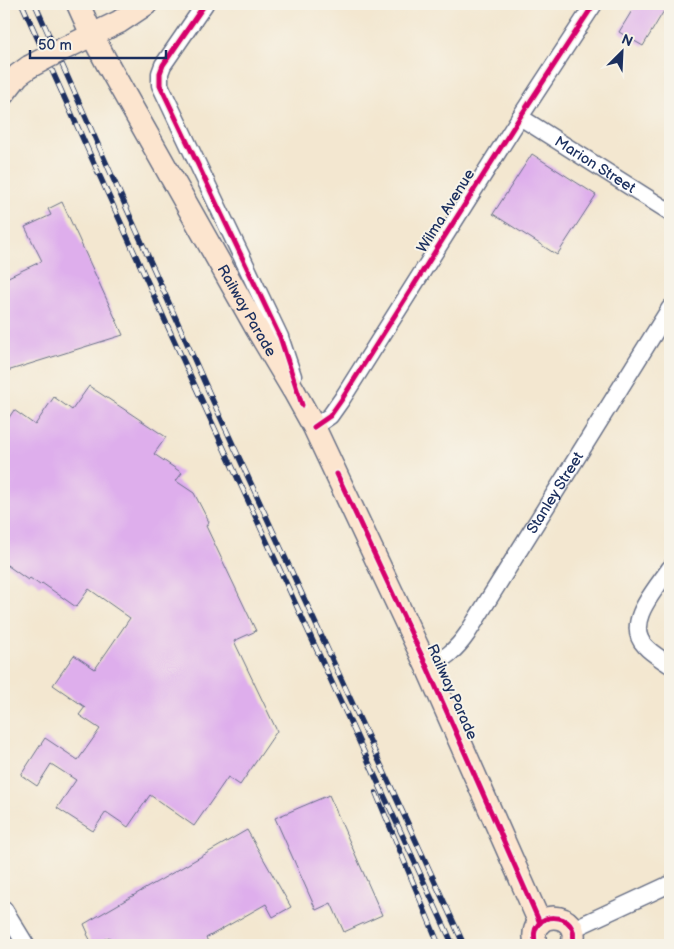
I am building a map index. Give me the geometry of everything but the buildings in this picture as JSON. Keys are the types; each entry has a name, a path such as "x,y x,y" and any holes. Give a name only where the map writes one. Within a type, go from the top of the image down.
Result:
{"main road":[{"name":"Railway Parade","path":"78,4 92,35 257,330 314,427 427,667 540,923"},
{"path":"4,93 18,75 28,67 119,22 146,4"},
{"path":"536,945 534,934 544,919 556,917 566,921 572,937"}],"street":[{"path":"205,4 163,65 160,73 160,85 280,337 302,405"},
{"name":"Wilma Avenue","path":"314,427 330,416 342,399 520,117 594,4"},
{"name":"Marion Street","path":"520,117 670,212"},
{"name":"Stanley Street","path":"427,667 449,655 458,647 467,634 670,308"},
{"path":"670,568 640,614 636,627 644,646 670,665"},
{"path":"572,937 670,884"},
{"path":"4,909 24,945"}],"railway":[{"path":"22,4 173,338 453,945"},
{"path":"35,4 212,399 464,945"},
{"path":"376,793 439,945"}],"cycle path":[{"path":"205,4 163,65 160,73 160,85 280,337 302,405"},
{"path":"314,427 330,416 342,399 520,117 594,4"},
{"path":"337,474 427,667 540,923"},
{"path":"536,945 535,933 538,924 545,919 554,918 563,919 570,925 573,933 572,945"}]}
